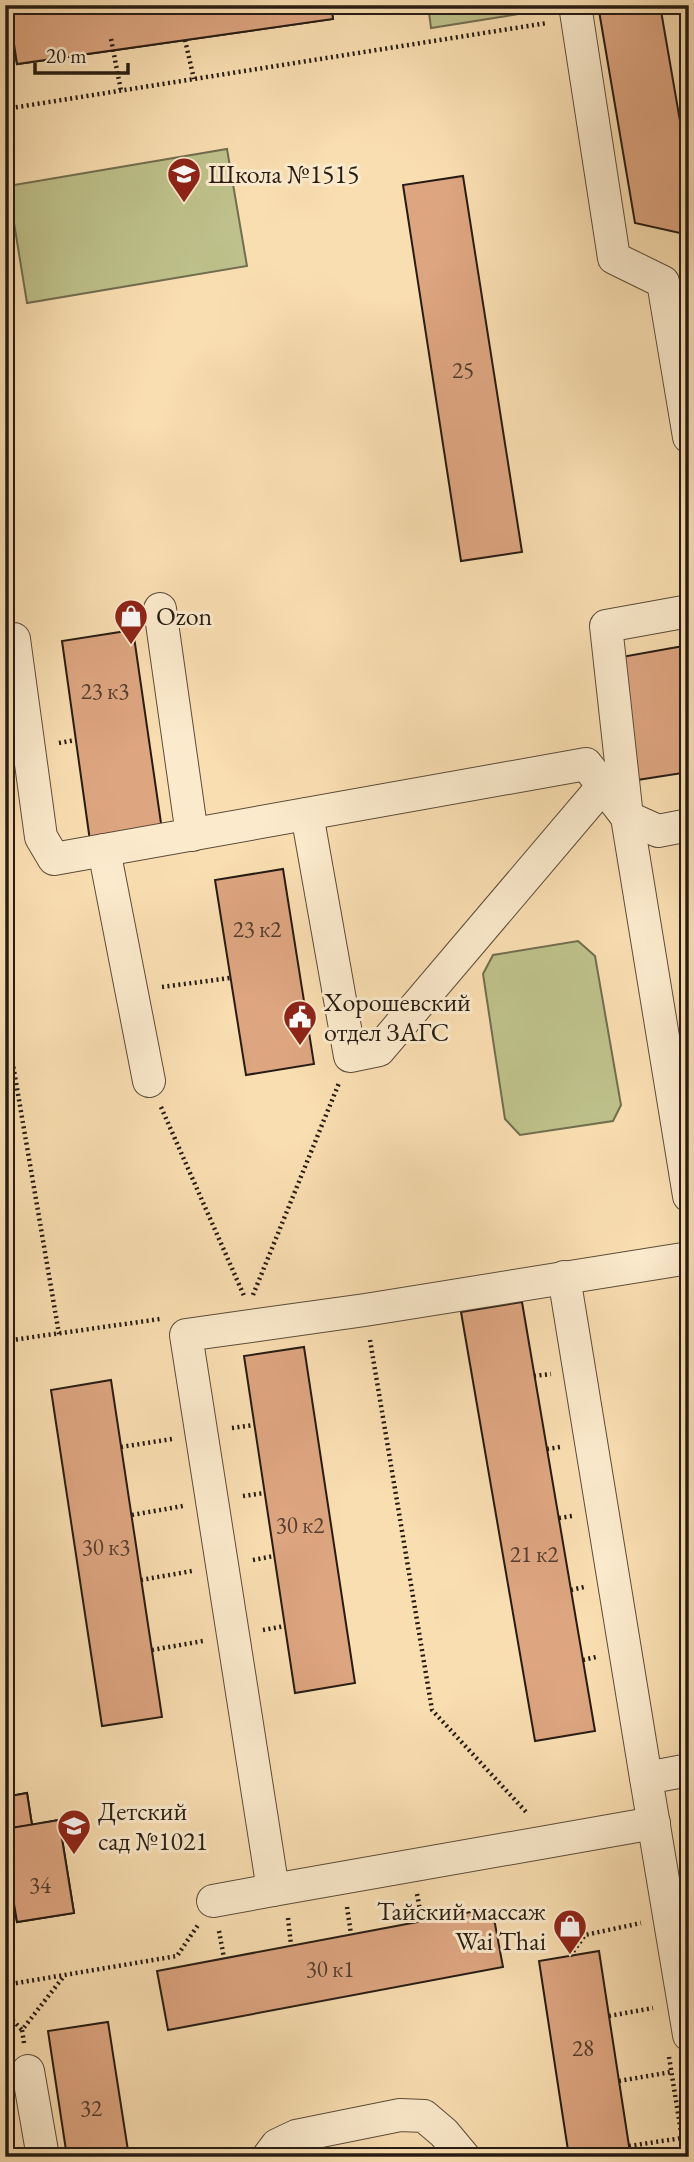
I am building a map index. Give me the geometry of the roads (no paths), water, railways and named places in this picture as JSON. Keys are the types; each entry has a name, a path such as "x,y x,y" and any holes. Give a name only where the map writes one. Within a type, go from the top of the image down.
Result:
{"lane":[{"path":"576,12 614,258 676,280 689,437"},
{"path":"160,609 192,835"},
{"path":"689,611 606,626 627,817 689,1196"},
{"path":"14,639 41,837 54,859 586,764 627,817 658,831 689,825"},
{"path":"307,814 350,1056 379,1050 603,786"},
{"path":"104,850 149,1081"},
{"path":"272,1890 186,1335 365,1310 689,1258"},
{"path":"564,1277 689,2035"},
{"path":"646,1777 689,1770"},
{"path":"214,1901 654,1823"},
{"path":"28,2071 43,2157"},
{"path":"268,2157 277,2145 296,2136 400,2115 424,2116 444,2133 464,2157"}],"place":[{"name":"Школа №1515","path":"184,204"},
{"name":"Ozon","path":"131,646"},
{"name":"Хорошевский отдел ЗАГС","path":"300,1047"},
{"name":"Детский сад №1021","path":"74,1856"},
{"name":"Тайский массаж Wai Thai","path":"570,1956"}]}
